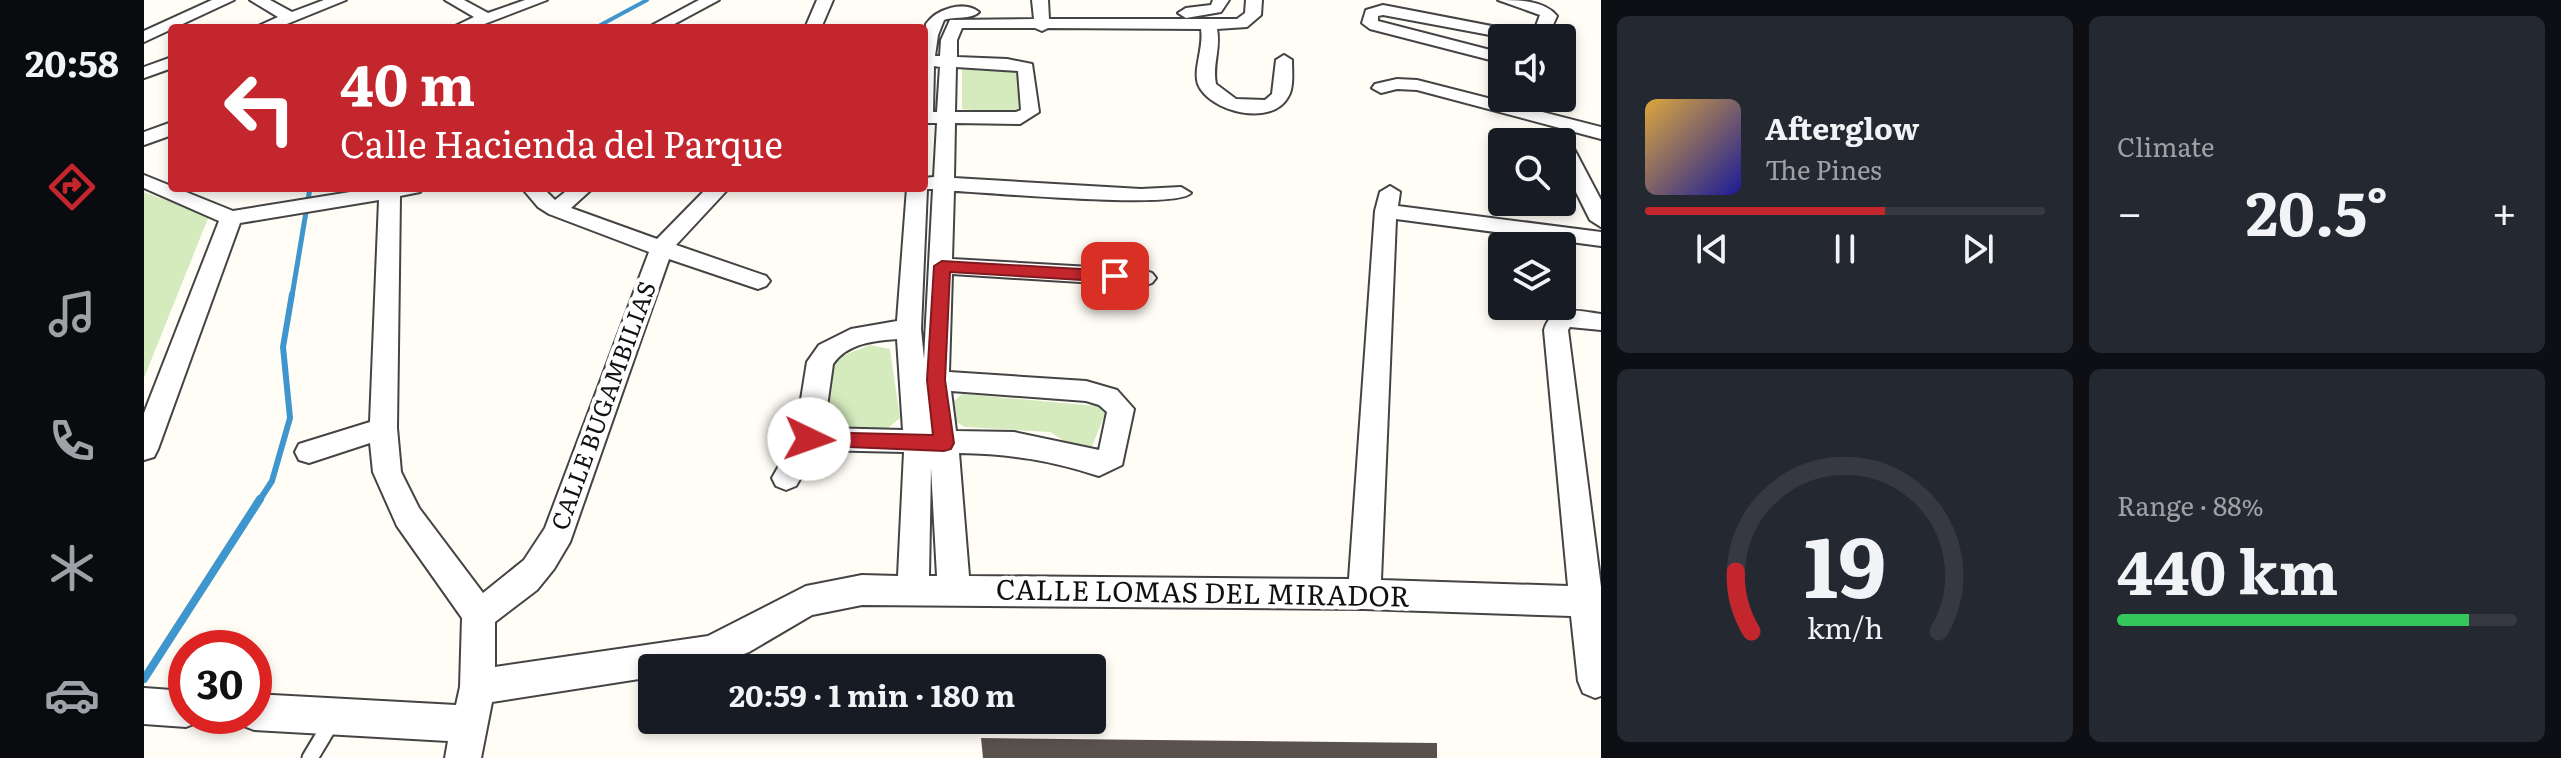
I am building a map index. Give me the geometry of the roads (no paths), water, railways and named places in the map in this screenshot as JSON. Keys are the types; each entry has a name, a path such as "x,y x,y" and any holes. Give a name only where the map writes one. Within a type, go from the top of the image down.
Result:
{"street":[{"path":"144,37 170,22 226,0"},
{"path":"258,0 291,17"},
{"path":"273,24 338,0"},
{"path":"453,0 487,18"},
{"path":"470,24 539,0"},
{"path":"663,24 711,0"},
{"path":"815,24 825,0"},
{"path":"1124,18 1209,12 1216,9 1221,0"},
{"path":"928,46 930,30 943,17 1041,14 1208,24 1245,23 1253,15 1254,0"},
{"path":"1506,0 1549,16 1545,24"},
{"path":"1488,30 1383,10 1374,10 1369,22 1488,54"},
{"path":"924,379 942,266 935,184 947,118 950,33 943,17"},
{"path":"1208,24 1211,46 1206,79 1209,88 1222,99 1243,106 1271,105 1281,95 1284,60"},
{"path":"928,61 1007,64 1026,68 1030,109 1020,118 928,117"},
{"path":"144,73 168,64"},
{"path":"1381,88 1397,84 1417,85 1601,133"},
{"path":"1546,112 1553,128"},
{"path":"144,139 168,130"},
{"path":"1576,172 1601,220"},
{"path":"144,181 168,191"},
{"path":"935,184 1141,195 1181,193"},
{"path":"170,192 231,218 380,192"},
{"path":"272,713 334,717 467,741 477,687 479,614 408,517 387,472 383,428 397,192"},
{"path":"535,192 556,210 758,281"},
{"path":"556,210 578,192"},
{"name":"CALLE BUGAMBILIAS","path":"479,614 531,578 559,533 662,247 715,192"},
{"path":"917,192 909,329 924,379 954,590"},
{"path":"1364,594 1388,201 1601,239"},
{"path":"144,449 231,218"},
{"path":"942,266 1144,278"},
{"path":"1595,681 1594,602 1556,330 1558,323 1567,318 1601,322"},
{"path":"786,478 809,439 820,362 826,352 845,339 863,334 909,329"},
{"path":"809,439 1032,445 1099,464 1112,457 1121,409 1116,401 1099,394 1064,388 924,379"},
{"path":"309,452 383,428"},
{"path":"913,590 931,443"},
{"name":"CALLE LOMAS DEL MIRADOR","path":"477,687 708,652 737,641 806,601 862,590 1364,594 1594,602"},
{"path":"144,706 168,708"}],"lane":[{"path":"310,758 334,717"}],"waterway":[{"path":"602,24 647,0"},
{"path":"292,296 309,192"},
{"path":"259,501 272,481 290,418 283,347 292,294"},
{"path":"144,679 260,499"}]}
